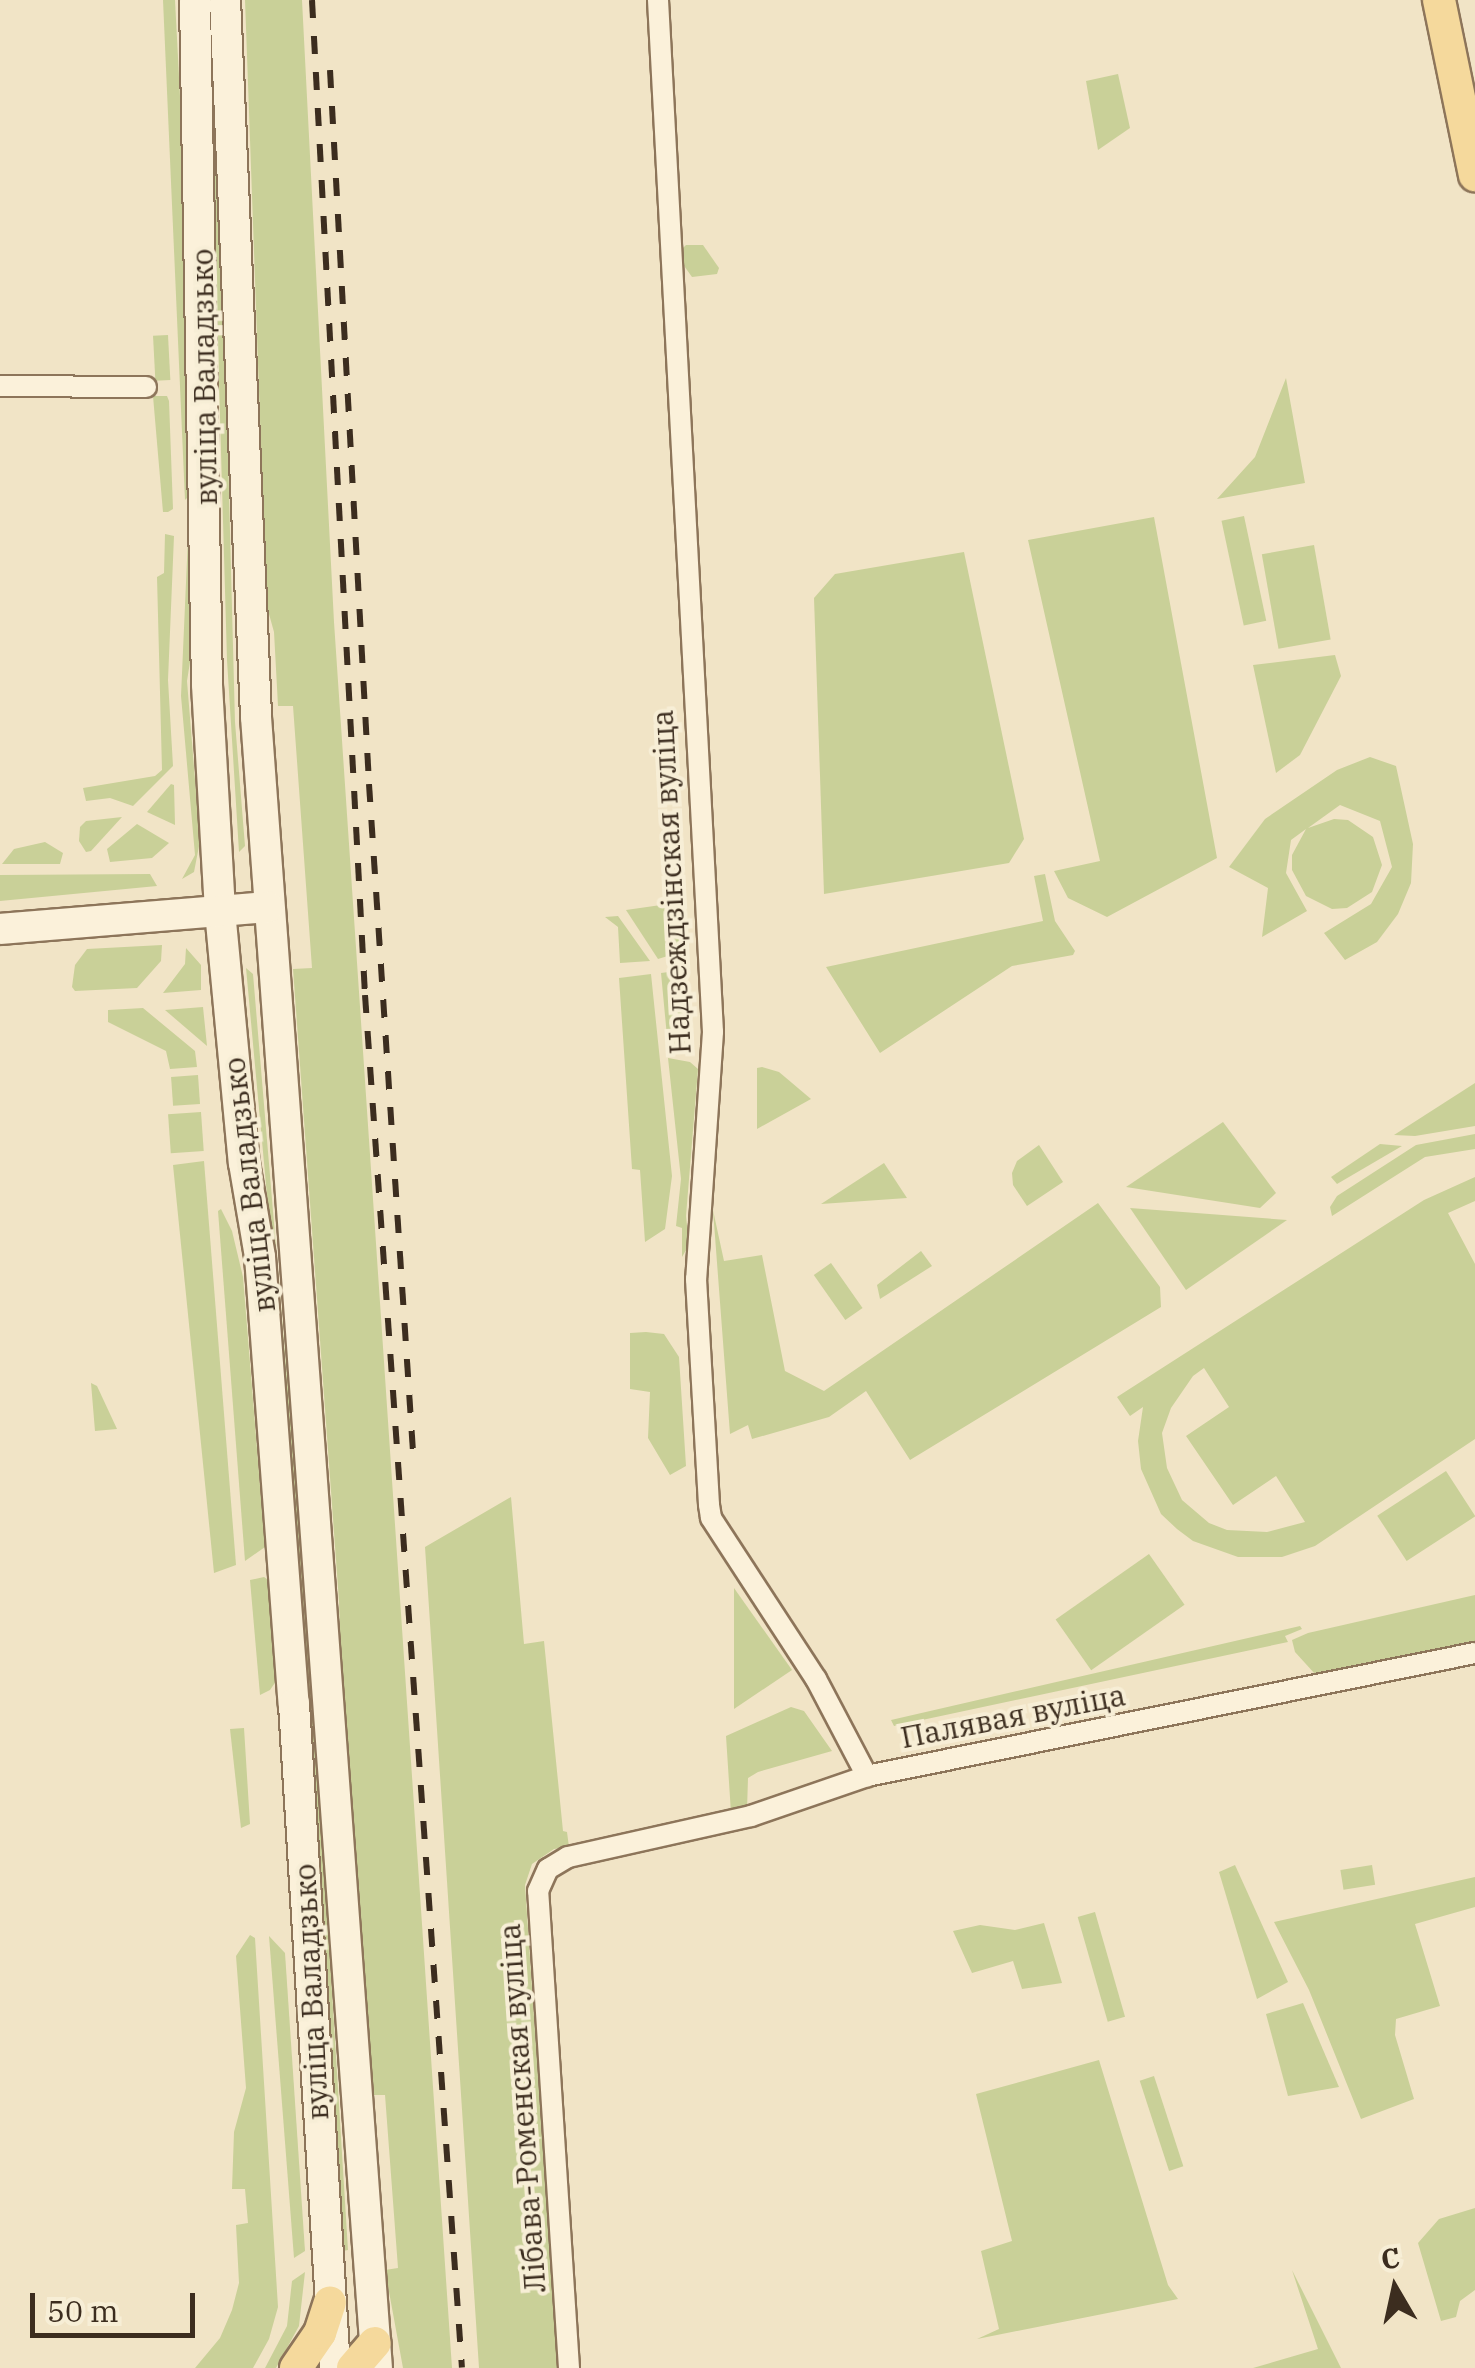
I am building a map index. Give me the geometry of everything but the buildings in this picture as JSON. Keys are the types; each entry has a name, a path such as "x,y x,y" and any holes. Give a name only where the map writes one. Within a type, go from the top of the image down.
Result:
{"main road":[{"name":"вуліца Валадзько","path":"195,0 207,685 220,911 244,1162 260,1257 294,1704 335,2368"},
{"name":"вуліца Валадзько","path":"225,0 248,564 268,908 376,2356"},
{"path":"1439,0 1475,175"},
{"path":"0,929 268,908"},
{"path":"296,2368 320,2333 330,2303"},
{"path":"352,2368 376,2356"}],"street":[{"name":"Надзеждзінская вуліца","path":"658,0 713,1032 696,1279 708,1505 711,1518 816,1679 867,1776"},
{"path":"0,386 146,387"},
{"name":"Палявая вуліца","path":"568,1858 751,1816 867,1776 1475,1653"},
{"name":"Лібава-Роменская вуліца","path":"568,1858 548,1870 538,1892 569,2368"}],"green space":[{"path":"163,0 175,0 188,250 191,494 185,500"},
{"path":"208,0 213,0 235,722 245,846 239,852 227,660"},
{"path":"245,0 302,0 334,622 452,2368 403,2368 385,2270 398,2268 385,2095 373,2095 360,2031 346,1829 339,1601 293,969 312,968 293,706 278,706 274,632 262,589 261,447"},
{"path":"1118,74 1130,128 1098,150 1086,81"},
{"path":"686,245 703,245 719,268 717,274 692,277 682,263 681,250"},
{"path":"168,335 170,380 155,381 153,336"},
{"path":"1286,378 1305,483 1217,499 1255,457"},
{"path":"153,396 167,396 169,401 173,509 168,512 163,512"},
{"path":"1244,516 1266,621 1244,625 1222,521"},
{"path":"1154,517 1217,858 1107,917 1068,898 1054,871 1100,861 1028,540"},
{"path":"165,534 174,536 168,680 173,766 133,806 110,798 86,801 83,788 155,776 162,770 157,577 164,573"},
{"path":"188,537 198,549 195,630 187,681 200,841 194,872 182,879 195,855 181,696"},
{"path":"1314,545 1331,640 1278,649 1262,554"},
{"path":"964,552 1024,839 1009,863 824,894 814,598 835,574"},
{"path":"1335,655 1341,676 1300,755 1276,773 1253,665"},
{"path":"1370,757 1396,766 1413,844 1411,883 1398,914 1377,942 1345,960 1324,933 1371,904 1392,867 1380,821 1340,805 1308,828 1334,819 1348,820 1373,837 1382,865 1372,892 1347,908 1332,909 1306,896 1292,870 1292,855 1306,829 1291,840 1286,873 1307,911 1262,937 1268,888 1229,867 1265,819 1337,770"},
{"path":"174,785 175,825 147,812"},
{"path":"122,817 86,852 79,841 80,827 86,821"},
{"path":"137,824 169,843 152,858 110,862 107,849"},
{"path":"45,842 63,853 60,864 2,864 14,849"},
{"path":"150,874 157,886 0,901 0,875"},
{"path":"1045,874 1055,921 1075,951 1073,955 1012,966 880,1053 826,967 1043,921 1034,876"},
{"path":"668,904 681,916 684,951 658,959 626,910"},
{"path":"618,916 650,961 620,963 618,927 605,917"},
{"path":"162,945 161,961 137,988 75,991 72,987 75,965 87,949"},
{"path":"186,948 201,965 201,990 163,993 185,964"},
{"path":"246,968 253,974 313,1685 348,2250 343,2251 285,1390"},
{"path":"684,970 690,1053 668,1047 661,973"},
{"path":"651,974 672,1176 665,1229 645,1242 640,1170 632,1169 619,978"},
{"path":"203,1007 207,1046 165,1010"},
{"path":"143,1008 195,1051 197,1067 170,1069 166,1051 108,1022 108,1010"},
{"path":"668,1058 690,1062 698,1069 686,1216 689,1245 682,1257 682,1228 676,1226 681,1179"},
{"path":"757,1068 779,1072 811,1099 757,1129"},
{"path":"198,1075 200,1104 173,1106 171,1077"},
{"path":"1475,1083 1475,1126 1415,1136 1394,1135"},
{"path":"201,1112 204,1151 171,1153 168,1114"},
{"path":"1223,1122 1276,1193 1260,1208 1126,1187"},
{"path":"1475,1134 1475,1149 1425,1157 1332,1216 1330,1207 1337,1196 1416,1145"},
{"path":"1380,1144 1402,1146 1337,1184 1331,1177"},
{"path":"1039,1145 1063,1182 1027,1206 1013,1185 1012,1173 1017,1161"},
{"path":"204,1161 236,1565 214,1573 173,1165"},
{"path":"884,1163 907,1198 821,1204"},
{"path":"1475,1177 1475,1201 1448,1213 1475,1264 1475,1439 1315,1546 1282,1557 1238,1557 1193,1541 1161,1514 1141,1469 1138,1441 1143,1407 1130,1416 1117,1397 1424,1200","holes":["1204,1368 1229,1407 1186,1436 1233,1505 1276,1476 1305,1522 1267,1532 1227,1530 1209,1523 1182,1500 1167,1468 1162,1433 1171,1408 1193,1376"]},
{"path":"1098,1203 1160,1287 1161,1307 910,1460 866,1391 829,1417 752,1439 748,1425 730,1434 713,1210 724,1261 762,1255 785,1371 824,1391"},
{"path":"1130,1208 1287,1220 1186,1290"},
{"path":"221,1209 232,1231 243,1277 265,1547 245,1561 218,1211"},
{"path":"921,1251 932,1266 880,1299 877,1285"},
{"path":"831,1263 863,1308 845,1320 814,1275"},
{"path":"630,1333 664,1334 679,1357 686,1466 670,1475 648,1438 650,1392 630,1389"},
{"path":"91,1383 97,1386 117,1429 95,1431"},
{"path":"1446,1471 1475,1517 1407,1561 1377,1516"},
{"path":"511,1497 524,1644 544,1641 563,1831 567,1832 569,1847 554,1849 532,1864 525,1885 558,2368 479,2368 425,1547"},
{"path":"1149,1554 1185,1605 1091,1670 1056,1619"},
{"path":"264,1577 273,1583 279,1677 270,1690 260,1695 250,1580"},
{"path":"734,1588 792,1670 734,1709"},
{"path":"1475,1595 1475,1642 1315,1674 1295,1652 1292,1640 1308,1633"},
{"path":"1300,1626 1302,1629 1285,1636 1288,1642 894,1726 891,1720"},
{"path":"791,1707 804,1711 832,1751 748,1778 747,1810 731,1813 726,1736"},
{"path":"244,1728 250,1824 241,1828 230,1729"},
{"path":"1235,1865 1288,1982 1257,1999 1219,1872"},
{"path":"1372,1865 1375,1885 1344,1890 1340,1870"},
{"path":"1475,1877 1475,1907 1415,1924 1440,2006 1396,2019 1395,2035 1414,2099 1361,2119 1309,1990 1274,1922"},
{"path":"1095,1912 1125,2017 1108,2022 1078,1917"},
{"path":"1044,1923 1062,1983 1022,1989 1013,1961 972,1973 953,1931 980,1925 1015,1930"},
{"path":"250,1935 255,1938 278,2307 269,2339 253,2368 195,2368 220,2338 232,2310 239,2283 236,2225 248,2223 245,2189 232,2189 234,2132 246,2088 236,1956"},
{"path":"269,1936 285,1953 305,2251 294,2258"},
{"path":"1303,2003 1339,2087 1288,2096 1266,2014"},
{"path":"1099,2060 1168,2285 1178,2299 977,2339 999,2329 981,2251 1012,2241 976,2094"},
{"path":"1154,2076 1183,2166 1169,2171 1140,2081"},
{"path":"1475,2208 1475,2290 1460,2301 1456,2317 1441,2321 1418,2243 1439,2219"},
{"path":"1292,2270 1341,2368 1253,2368 1318,2349"},
{"path":"305,2272 299,2326 276,2368 265,2368 287,2326 292,2281"}],"railway":[{"path":"312,0 365,995 462,2368"},
{"path":"330,70 369,784 413,1452"}]}
